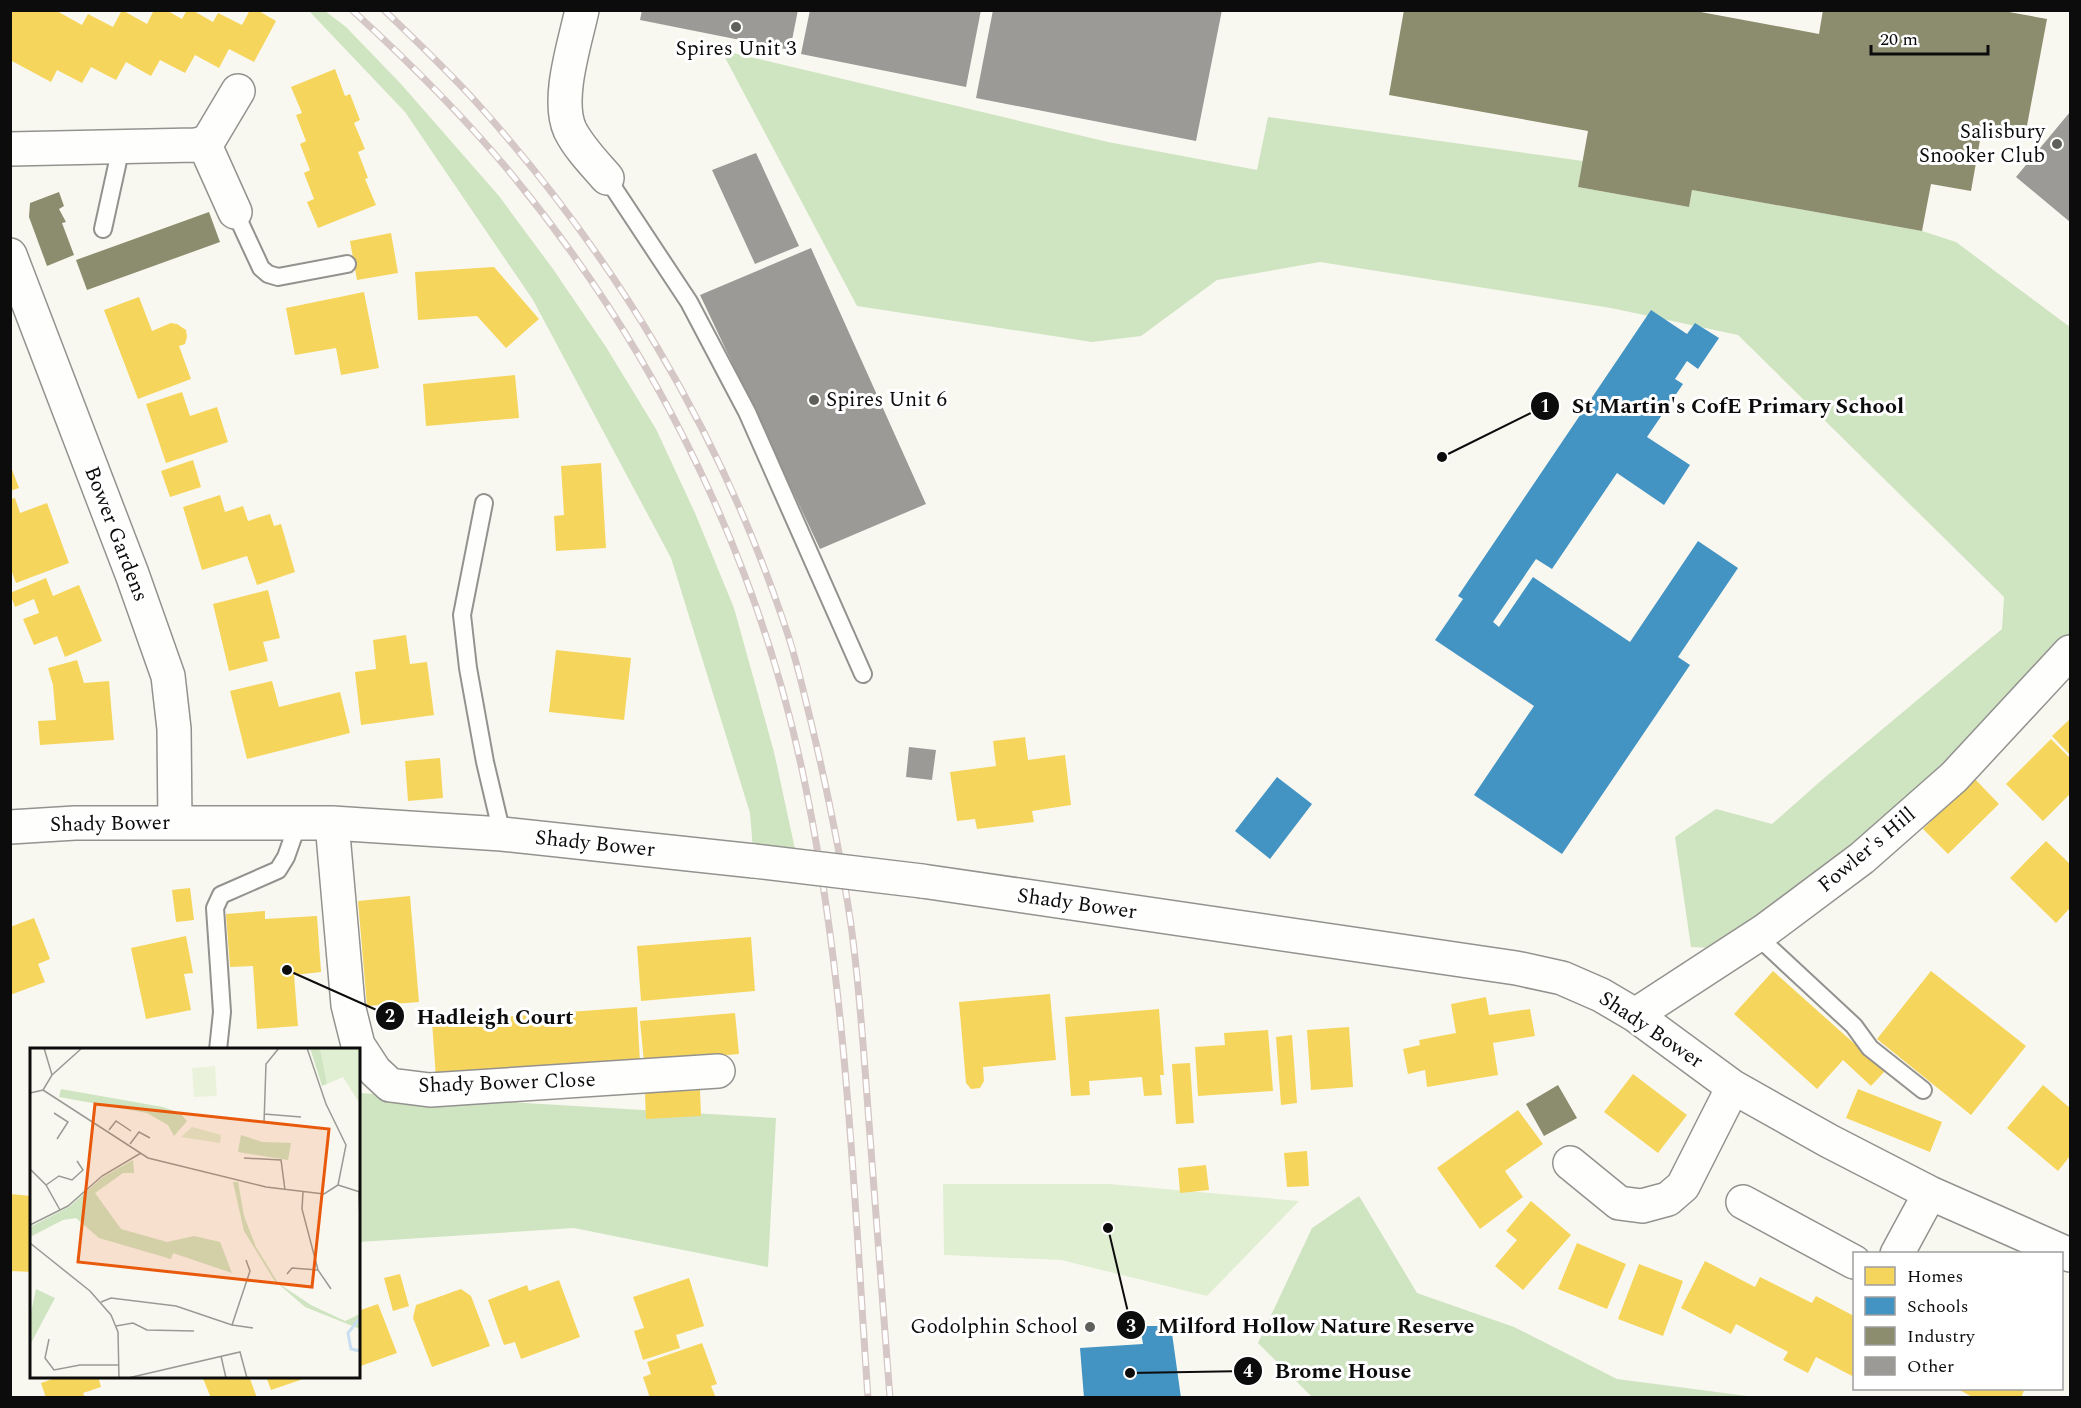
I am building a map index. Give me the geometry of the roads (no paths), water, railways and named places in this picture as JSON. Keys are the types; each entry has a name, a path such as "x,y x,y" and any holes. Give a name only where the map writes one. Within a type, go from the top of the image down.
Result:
{"street":[{"path":"582,10 567,84 565,108 569,128 580,146 607,178"},
{"path":"10,149 204,143 210,138 238,91"},
{"path":"204,143 235,212"},
{"name":"Bower Gardens","path":"10,255 132,574 168,676 174,729 175,822"},
{"name":"Fowler's Hill","path":"1635,1015 1757,936 1862,858 1954,777 2070,652"},
{"name":"Shady Bower","path":"10,827 75,823 332,823 502,834 922,881 1516,968 1562,978 1601,994 1635,1015 1733,1087 1829,1141 1930,1193 2070,1255"},
{"name":"Shady Bower Close","path":"332,823 348,1005 359,1048"},
{"name":"Shady Bower Close","path":"360,1049 375,1071 390,1084 430,1090 718,1071"},
{"path":"1570,1163 1619,1203 1642,1206 1668,1199 1683,1186 1733,1087"},
{"path":"1898,1252 1930,1193"},
{"path":"1743,1202 1853,1261"}],"lane":[{"path":"104,229 121,147"},
{"path":"607,178 689,302 742,402 863,674"},
{"path":"235,212 261,268 268,274 278,277 347,264"},
{"path":"484,503 462,615 468,668 484,762 502,834"},
{"path":"218,1048 222,1011 215,908 221,895 278,870 286,857 298,823"},
{"path":"1757,936 1854,1026 1870,1048 1923,1090"}],"railway":[{"path":"352,10 456,111 513,176 566,244 614,316 659,390 698,467 733,546 763,627 788,710 821,869 847,1095 868,1398"},
{"path":"384,10 465,90 526,160 617,283 658,348 695,415 729,483 759,554 793,650 828,797 847,899 862,1024 890,1398"}],"place":[{"name":"Spires Unit 3","path":"736,27"},
{"name":"Salisbury Snooker Club","path":"2057,144"},
{"name":"Spires Unit 6","path":"814,400"},
{"name":"St Martin's CofE Primary School","path":"1442,457"},
{"name":"Hadleigh Court","path":"287,970"},
{"name":"Milford Hollow Nature Reserve","path":"1108,1228"},
{"name":"Godolphin School","path":"1090,1327"},
{"name":"Brome House","path":"1130,1373"}]}
